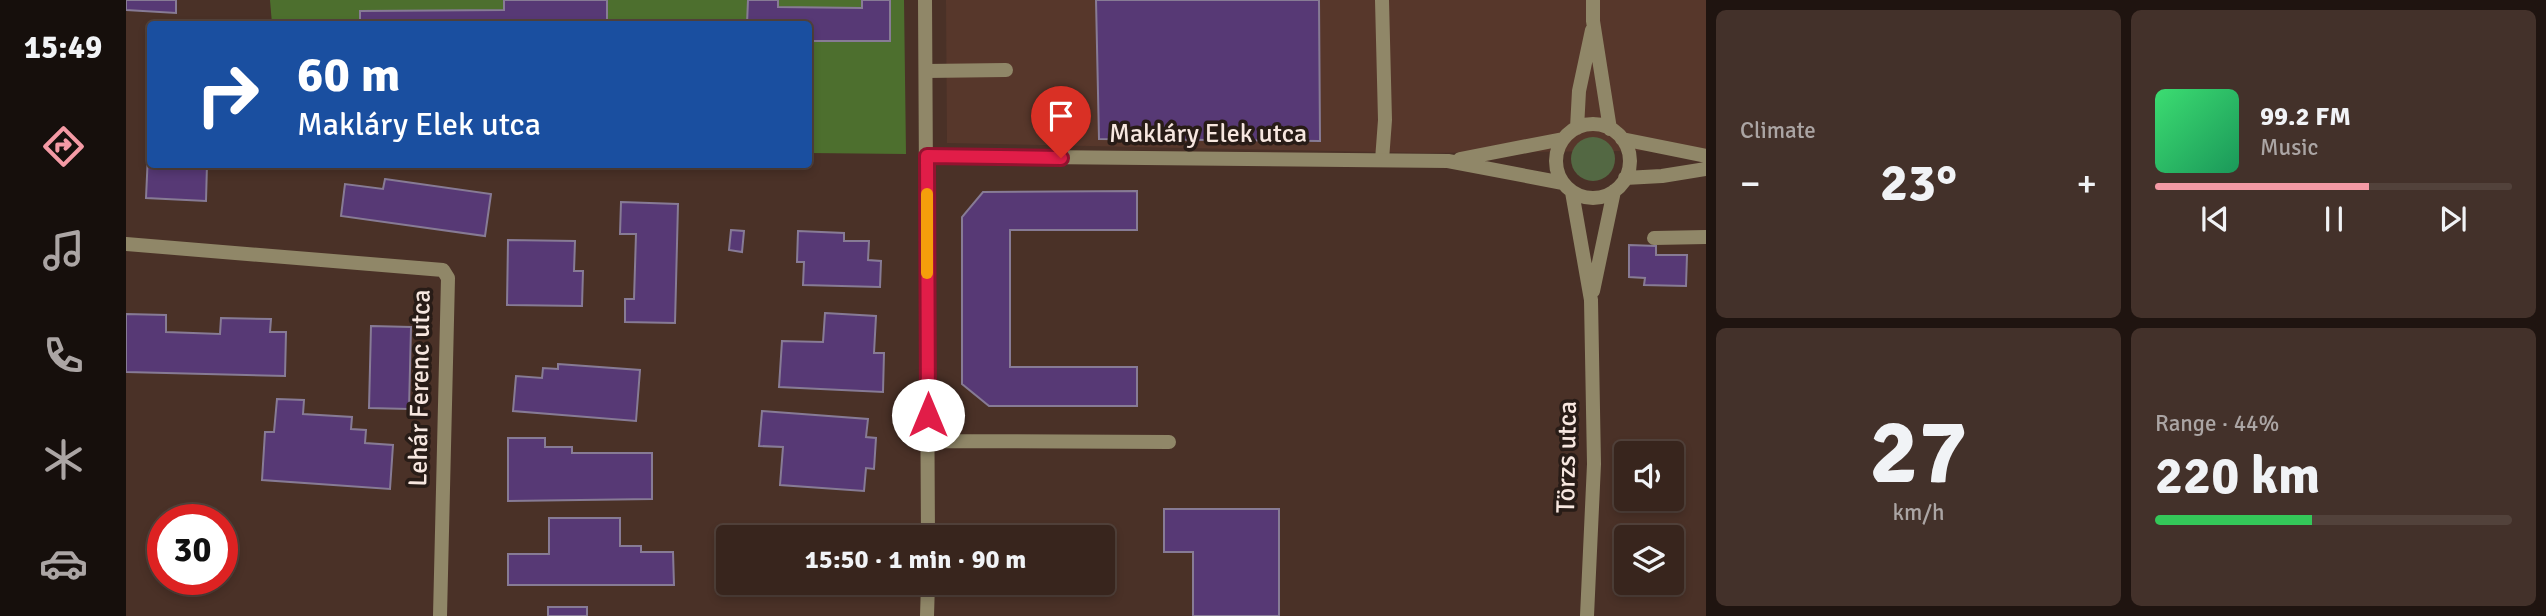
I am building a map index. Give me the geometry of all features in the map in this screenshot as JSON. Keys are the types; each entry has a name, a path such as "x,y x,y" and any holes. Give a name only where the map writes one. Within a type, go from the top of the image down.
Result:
{"street":[{"path":"925,0 928,525"},
{"path":"1382,0 1385,120 1382,160"},
{"path":"1593,0 1593,21 1610,129"},
{"path":"1577,128 1579,91 1593,21"},
{"path":"926,71 1006,71"},
{"path":"1622,139 1629,162 1625,178 1614,191 1598,197 1580,196 1568,188 1558,175 1556,156 1563,139 1577,128 1594,125 1610,129 1622,139 1706,156"},
{"name":"Makláry Elek utca","path":"927,156 1448,161 1563,139"},
{"name":"Makláry Elek utca","path":"1448,161 1568,188"},
{"path":"1625,178 1706,169"},
{"name":"Törzs utca","path":"1568,188 1591,300 1594,464 1587,616"},
{"name":"Törzs utca","path":"1591,300 1614,191"},
{"path":"1654,238 1706,237"},
{"name":"Lehár Ferenc utca","path":"126,244 443,270 448,278 440,616"},
{"path":"928,441 1169,442"},
{"path":"928,595 928,616"}],"shaded area":[{"path":"946,0 1706,0 1706,150 1426,153 947,143"}],"green space":[{"path":"270,0 904,0 906,154 812,153 812,21 272,21"},
{"path":"1593,137 1609,143 1615,159 1609,175 1593,181 1577,175 1571,159 1577,143"}],"building":[{"path":"126,0 176,0 176,13 126,10"},
{"path":"504,0 607,0 607,21 360,21 360,11 504,10"},
{"path":"748,0 778,0 778,7 862,8 862,0 890,0 890,41 812,41 812,21 747,21"},
{"path":"1096,0 1319,0 1320,141 1099,139"},
{"path":"147,168 207,168 206,201 146,198"},
{"path":"385,179 491,194 485,236 341,216 345,184 383,189"},
{"path":"1137,191 1137,230 1010,230 1010,367 1137,367 1137,406 989,406 962,384 962,217 983,192"},
{"path":"621,202 678,204 675,323 625,322 625,299 634,299 636,234 620,234"},
{"path":"731,230 744,231 742,252 729,250"},
{"path":"798,231 844,233 844,241 869,241 868,260 881,261 880,287 803,285 804,262 797,262"},
{"path":"508,240 575,241 574,271 583,271 582,306 507,305"},
{"path":"1629,245 1656,246 1656,255 1687,255 1686,286 1644,285 1645,278 1629,277"},
{"path":"825,313 876,316 874,353 884,353 883,392 779,387 782,341 823,342"},
{"path":"126,314 166,315 166,332 220,334 221,318 271,319 270,332 286,332 285,376 126,372"},
{"path":"371,326 411,327 409,409 369,408"},
{"path":"558,364 640,370 636,421 513,411 516,376 542,378 543,368 558,369"},
{"path":"277,399 304,400 303,414 352,417 351,429 366,430 365,443 393,445 390,489 262,480 265,432 274,432"},
{"path":"762,411 868,419 866,437 876,438 874,469 866,468 864,491 780,485 783,447 759,446"},
{"path":"508,438 545,438 545,447 572,447 572,453 652,453 652,499 508,501"},
{"path":"1164,509 1279,509 1279,616 1193,616 1193,552 1164,552"},
{"path":"549,518 620,518 620,546 641,546 641,552 673,552 674,585 508,585 508,554 549,554"},
{"path":"548,607 587,607 587,616 548,616"}],"slow traffic":[{"path":"927,194 927,273"}],"route":[{"path":"928,415 927,156 1061,158"}]}
